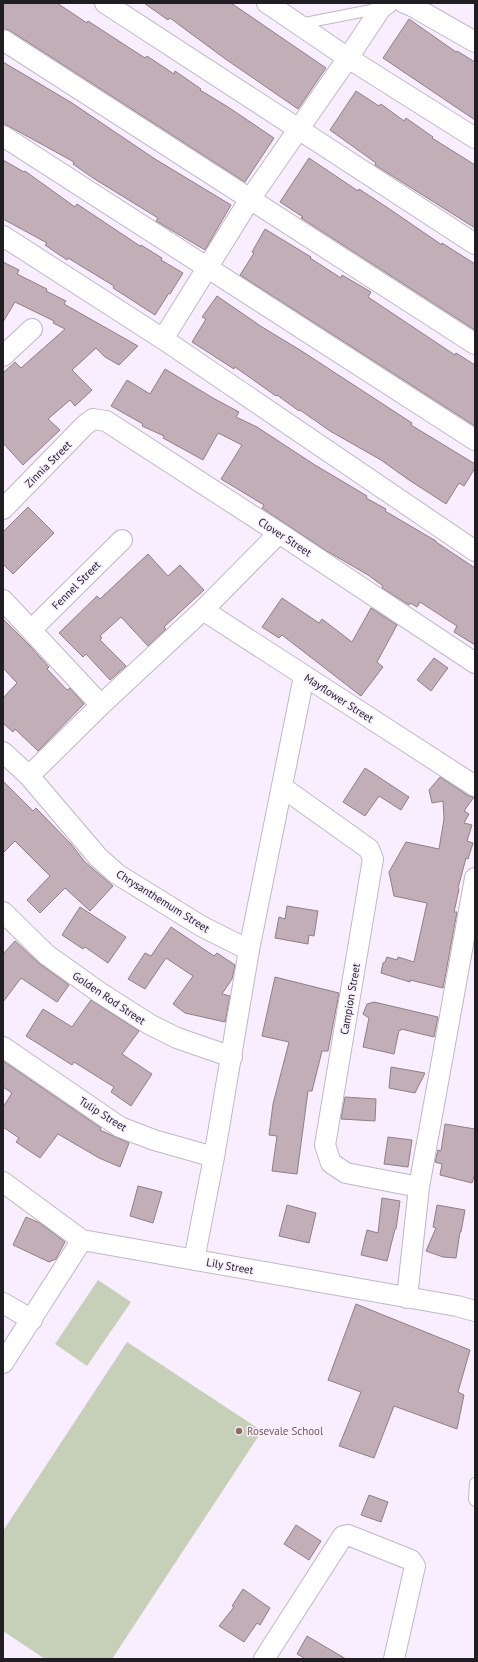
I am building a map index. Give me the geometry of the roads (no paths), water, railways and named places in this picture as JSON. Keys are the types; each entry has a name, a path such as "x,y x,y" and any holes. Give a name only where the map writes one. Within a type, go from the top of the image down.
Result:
{"street":[{"path":"104,3 475,244"},
{"path":"267,3 348,58 475,138"},
{"path":"404,3 412,6 475,42"},
{"path":"163,339 250,199 384,6"},
{"path":"3,40 475,344"},
{"path":"3,136 475,440"},
{"path":"3,236 163,339 475,551"},
{"path":"3,356 32,329"},
{"name":"Zinnia Street","path":"3,509 92,419"},
{"name":"Clover Street","path":"92,419 106,421 279,532 475,663"},
{"path":"29,776 101,705 203,610 279,532"},
{"name":"Fennel Street","path":"31,630 122,540"},
{"path":"3,600 101,705"},
{"name":"Mayflower Street","path":"203,610 475,786"},
{"path":"194,1260 214,1157 250,950 304,676"},
{"name":"Chrysanthemum Street","path":"3,752 29,776 98,857 117,874 201,926 250,950"},
{"name":"Campion Street","path":"282,787 370,849 373,859 325,1145 331,1163 346,1173 419,1187"},
{"path":"407,1298 419,1187 475,878"},
{"name":"Golden Rod Street","path":"3,912 16,927 47,955 99,992 149,1024 177,1038 232,1057"},
{"name":"Tulip Street","path":"3,1047 120,1127 154,1140 214,1157"},
{"name":"Lily Street","path":"3,1182 82,1240 457,1306 475,1311"},
{"path":"3,1363 82,1240"},
{"path":"3,1302 32,1320"},
{"path":"264,1659 343,1536 348,1535 411,1560 415,1566 394,1659"}],"lane":[{"path":"299,24 384,6"},
{"path":"475,1483 475,1501"}],"place":[{"name":"Rosevale School","path":"239,1431"}]}
